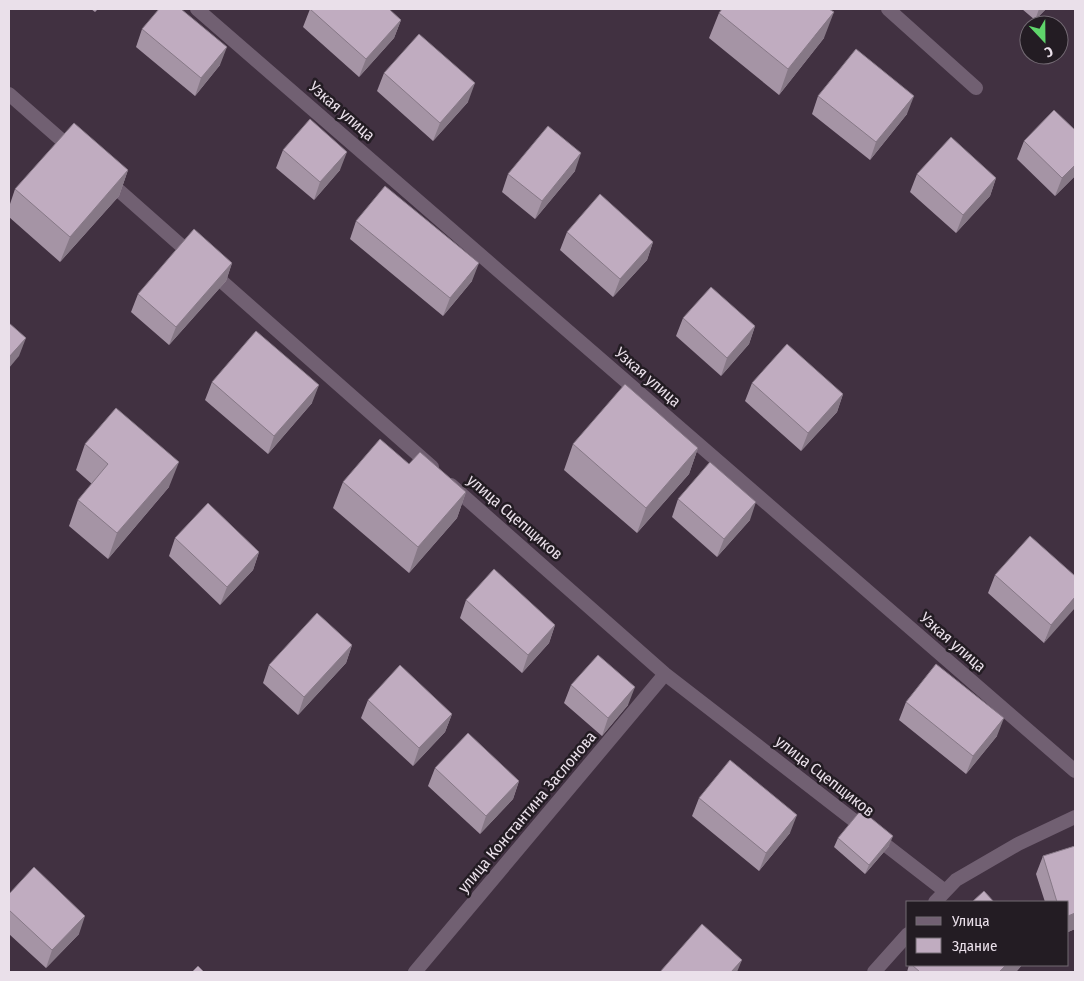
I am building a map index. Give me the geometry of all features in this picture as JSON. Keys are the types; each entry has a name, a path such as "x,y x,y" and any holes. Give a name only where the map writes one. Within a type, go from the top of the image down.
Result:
{"street":[{"name":"Узкая улица","path":"197,9 1075,771"},
{"path":"888,9 976,88"},
{"path":"9,94 83,160"},
{"name":"улица Сцепщиков","path":"98,173 666,674 945,890"},
{"name":"улица Константина Заслонова","path":"415,972 666,674"},
{"path":"936,901 956,880 1010,848 1075,817"},
{"path":"874,972 906,936"}],"building":[{"path":"159,9 181,9 227,47 201,78 142,29"},
{"path":"310,9 389,9 401,20 366,59"},
{"path":"722,9 829,9 834,12 788,69 719,13"},
{"path":"419,34 475,83 440,123 384,73"},
{"path":"856,49 914,96 876,142 818,96"},
{"path":"1054,110 1075,130 1075,165 1062,178 1024,141"},
{"path":"310,119 347,152 320,182 283,150"},
{"path":"74,123 128,170 70,237 15,189"},
{"path":"548,126 581,153 542,201 508,174"},
{"path":"951,137 996,178 963,215 917,174"},
{"path":"385,186 479,263 450,298 356,221"},
{"path":"600,194 653,242 620,279 567,232"},
{"path":"194,229 232,263 176,327 138,294"},
{"path":"711,287 755,326 727,358 683,318"},
{"path":"9,323 26,338 9,357"},
{"path":"256,331 319,385 274,436 212,382"},
{"path":"787,344 843,394 808,433 752,383"},
{"path":"625,384 698,448 646,508 573,444"},
{"path":"116,408 179,462 117,533 78,500 108,464 85,444"},
{"path":"380,439 409,464 420,452 466,492 418,547 343,482"},
{"path":"710,462 756,502 724,539 678,499"},
{"path":"208,503 259,552 227,587 175,538"},
{"path":"1030,536 1075,576 1075,597 1051,625 995,575"},
{"path":"494,569 555,625 528,655 466,600"},
{"path":"317,613 352,645 304,697 269,665"},
{"path":"598,655 635,687 608,718 571,685"},
{"path":"936,664 1004,718 973,756 906,702"},
{"path":"400,665 452,714 419,748 368,700"},
{"path":"468,733 519,781 486,816 435,768"},
{"path":"730,760 797,815 766,853 699,798"},
{"path":"861,810 893,836 869,865 838,838"},
{"path":"1075,846 1075,913 1069,916 1069,901 1057,901 1043,856"},
{"path":"34,867 85,916 52,950 9,910 9,894"},
{"path":"984,891 993,901 973,901"},
{"path":"702,924 742,960 731,972 660,972"},
{"path":"198,966 204,972 192,972"},
{"path":"913,966 1005,966 999,972 920,972"}]}
